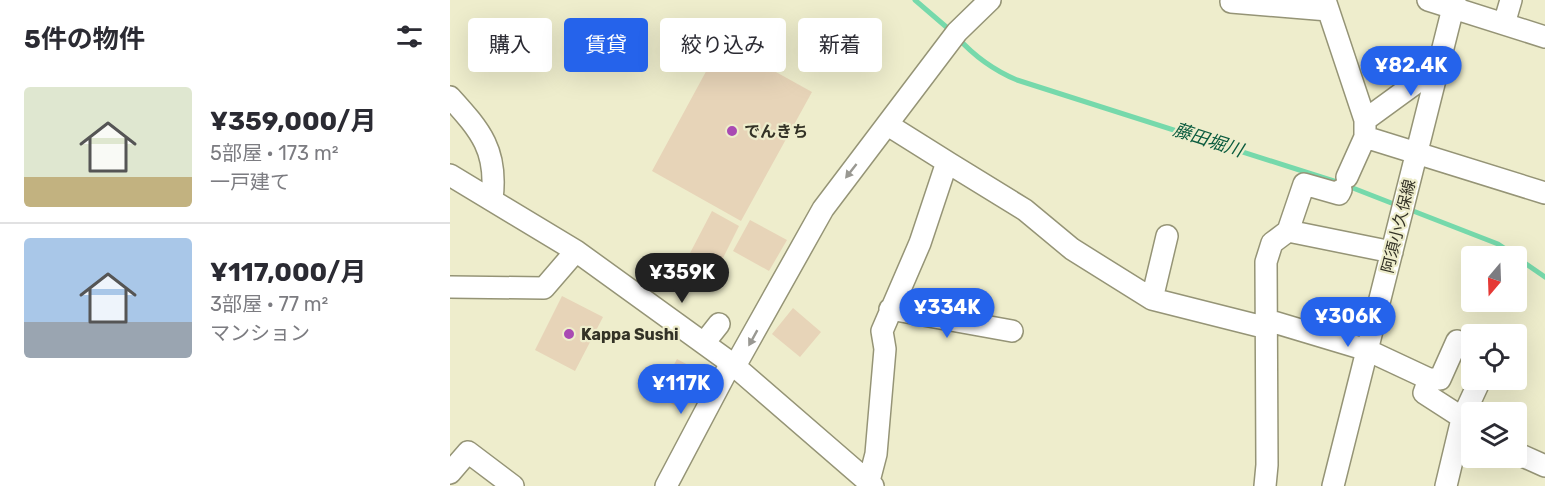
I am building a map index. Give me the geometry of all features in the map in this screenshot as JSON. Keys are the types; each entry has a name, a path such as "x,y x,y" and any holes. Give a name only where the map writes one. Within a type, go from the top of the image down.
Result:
{"street":[{"path":"666,486 823,209 953,38 990,0"},
{"path":"1428,0 1454,4 1545,37"},
{"path":"1504,24 1511,0"},
{"path":"1231,2 1326,5 1365,129 1417,153 1545,193"},
{"name":"阿須小久保線","path":"1333,486 1454,4"},
{"path":"1265,486 1266,262 1272,243 1288,231 1304,184 1339,194 1365,129 1424,77"},
{"path":"450,97 478,129 492,157 495,177 492,199"},
{"path":"888,125 1025,210 1072,249 1152,299 1267,324 1367,350 1429,378 1440,379 1457,341"},
{"path":"871,484 876,454 885,350 882,331 920,243 947,162"},
{"path":"450,175 576,251 704,343 733,365 871,484"},
{"path":"1288,231 1392,252"},
{"path":"1152,299 1167,236"},
{"path":"450,287 544,288 576,251"},
{"path":"890,309 1012,331"},
{"path":"704,343 719,324"},
{"path":"1429,378 1424,393 1461,418"},
{"path":"1446,486 1461,440"},
{"path":"450,473 468,452 513,486"},
{"path":"1527,458 1545,466"}],"building":[{"name":"でんきち","path":"706,72 776,72 812,92 741,221 652,171"},
{"path":"712,211 739,226 717,270 689,255"},
{"path":"750,220 787,240 769,271 733,251"},
{"name":"Kappa Sushi","path":"562,296 603,317 575,371 535,350"},
{"path":"793,308 821,332 800,357 772,334"},
{"path":"677,359 699,371 680,408 657,396"}],"waterway":[{"name":"藤田堀川","path":"915,0 951,31"},
{"name":"藤田堀川","path":"957,37 985,62 1017,80 1340,183 1399,206"},
{"name":"藤田堀川","path":"1408,209 1501,246"},
{"name":"藤田堀川","path":"1527,265 1545,277"}],"place":[{"name":"でんきち","path":"732,131"},
{"name":"Kappa Sushi","path":"569,334"}]}
